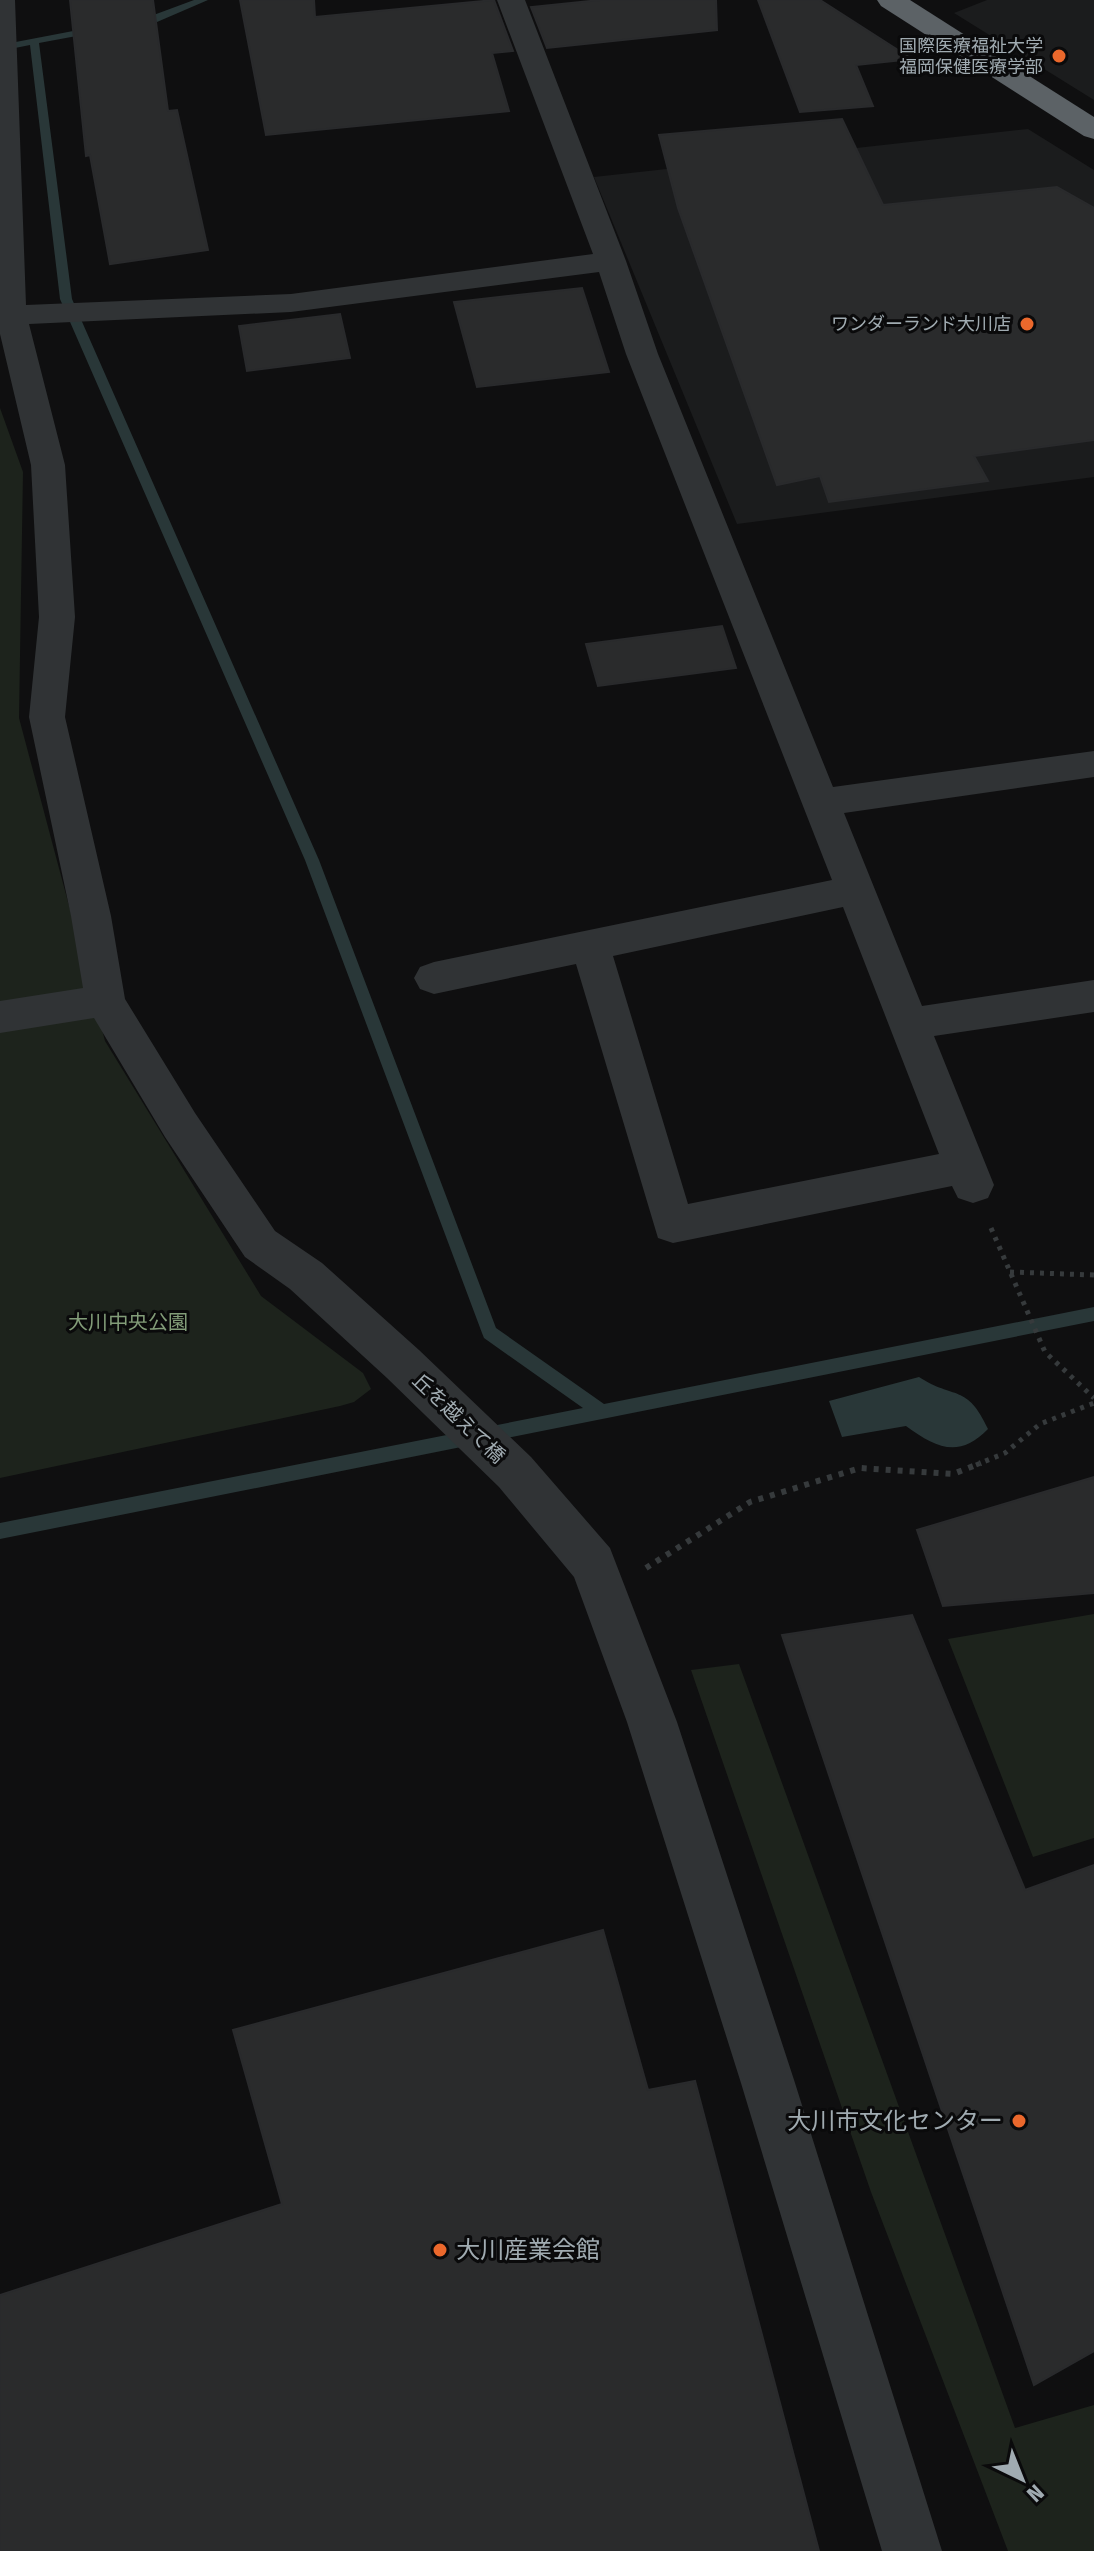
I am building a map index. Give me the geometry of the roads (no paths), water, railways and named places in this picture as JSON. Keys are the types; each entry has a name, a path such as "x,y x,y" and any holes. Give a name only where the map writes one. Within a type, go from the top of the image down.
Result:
{"highway":[{"path":"891,0 1094,130"}],"street":[{"path":"0,1017 105,1001 91,916 47,717 57,617 48,465 5,315 1,0"},
{"path":"511,0 611,261 642,354 969,1176 673,1225 590,945"},
{"path":"5,315 291,303 611,261"},
{"path":"820,803 1094,764"},
{"path":"434,978 855,890"},
{"path":"909,1024 1094,996"},
{"name":"丘を越えて橋","path":"105,1001 180,1125 260,1244 306,1276 403,1364 515,1472 593,1564 652,1722 768,2083 912,2551"}],"waterway":[{"path":"137,23 153,20 203,0"},
{"path":"34,41 94,30"},
{"path":"0,48 34,41"},
{"path":"34,41 66,299 312,860 490,1333 602,1412"},
{"path":"602,1412 1094,1314"},
{"path":"0,1531 602,1412"}],"place":[{"name":"国際医療福祉大学 福岡保健医療学部","path":"1059,56"},
{"name":"ワンダーランド大川店","path":"1027,324"},
{"name":"大川市文化センター","path":"1019,2121"},
{"name":"大川産業会館","path":"440,2250"}],"park label":[{"name":"大川中央公園","path":"128,1322"}]}
